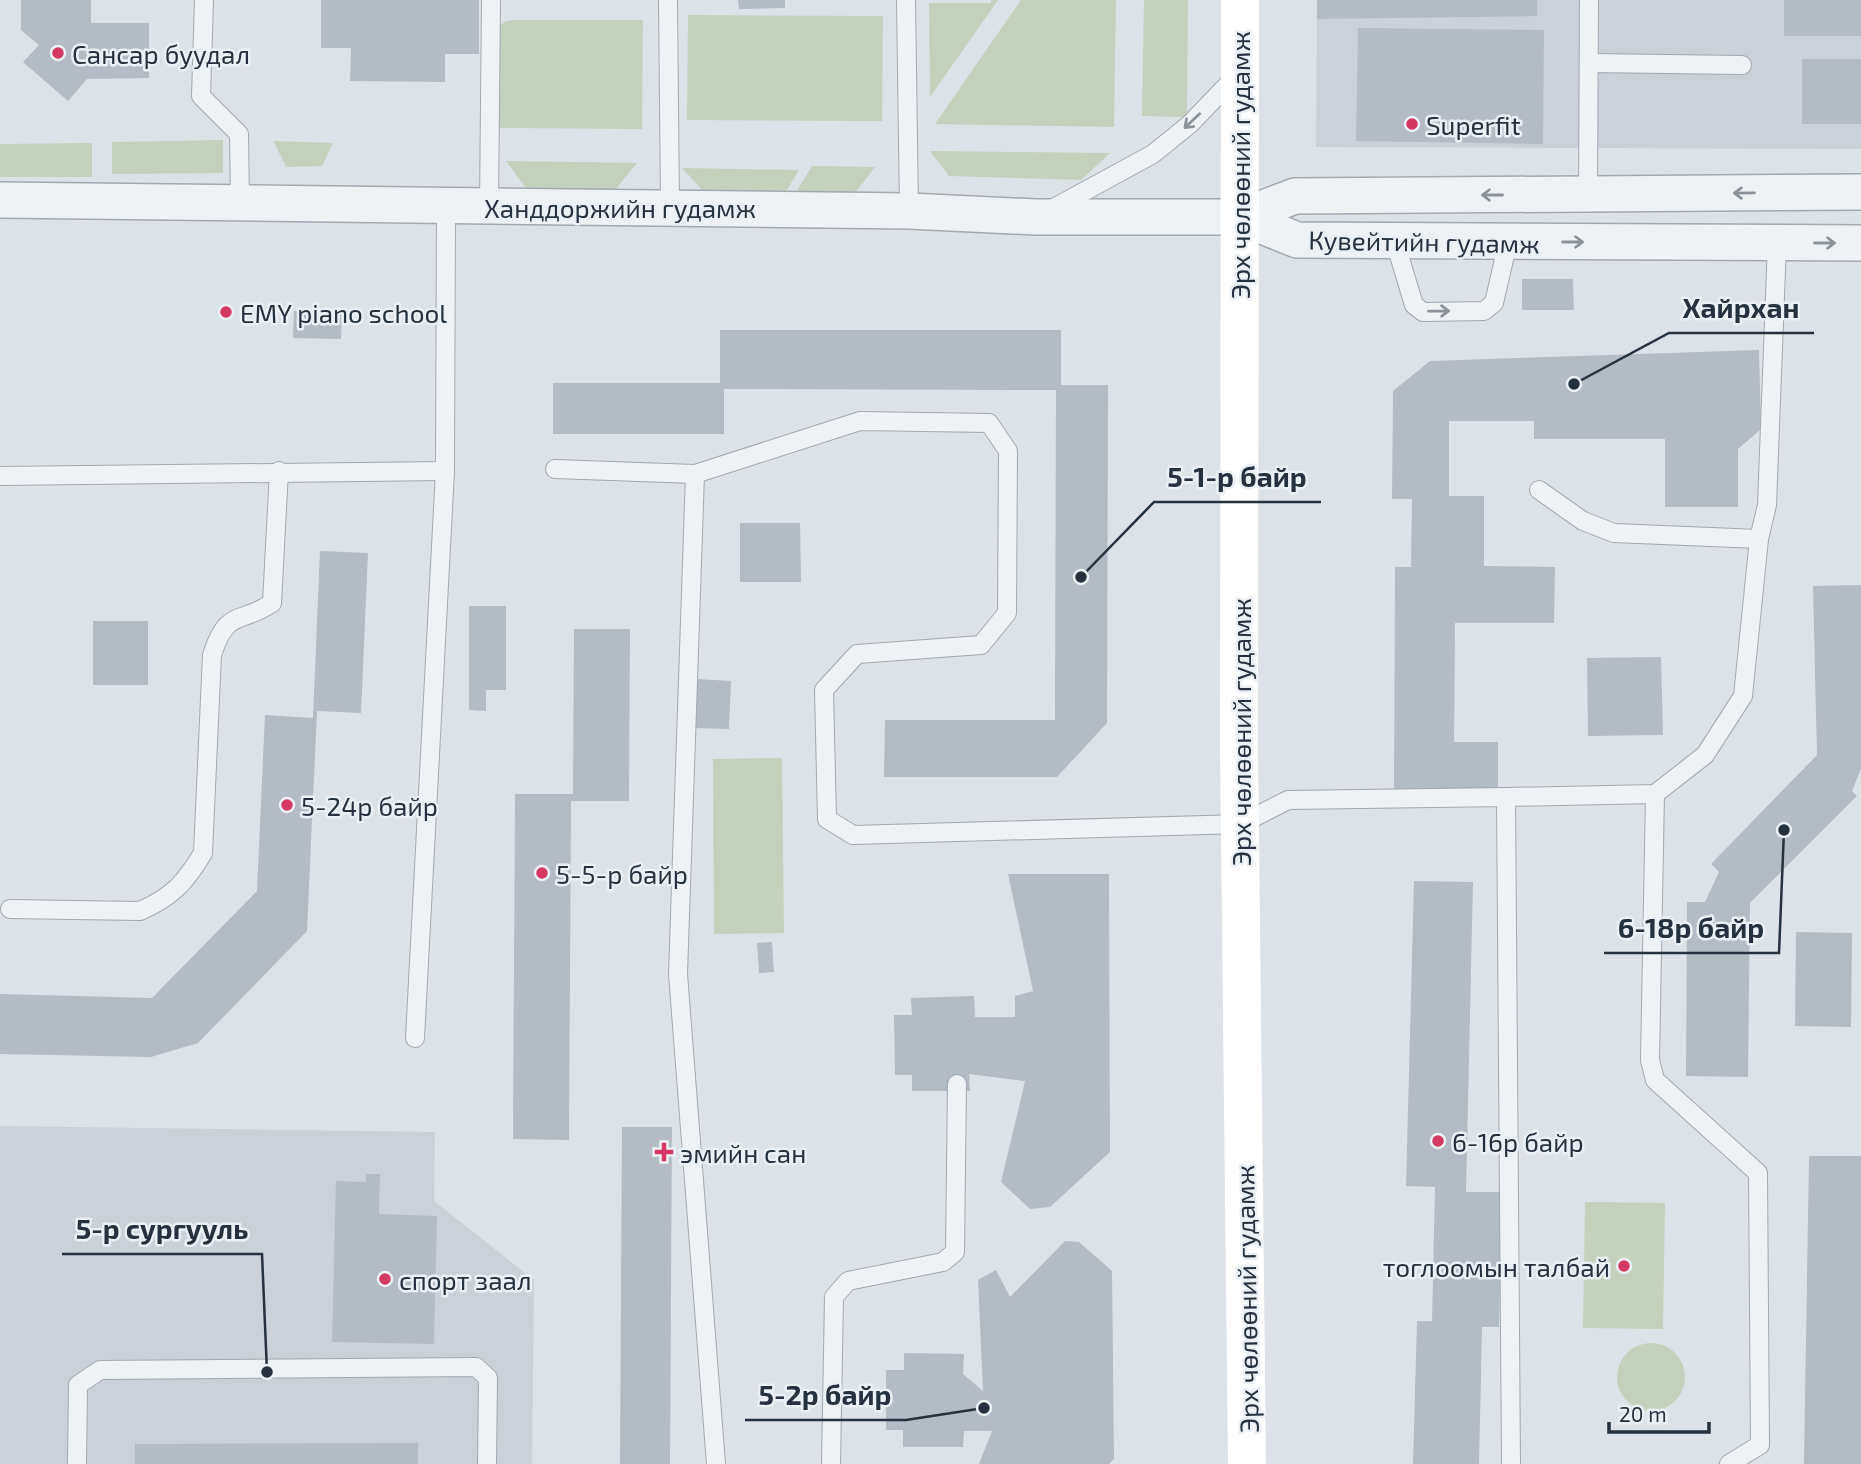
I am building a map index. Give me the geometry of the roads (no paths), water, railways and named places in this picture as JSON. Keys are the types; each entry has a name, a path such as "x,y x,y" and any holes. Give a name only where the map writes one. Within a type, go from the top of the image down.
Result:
{"main road":[{"name":"Эрх чөлөөний гудамж","path":"1240,0 1241,824 1247,1464"}],"street":[{"name":"Кувейтийн гудамж","path":"1240,217 1295,196 1861,192"},
{"name":"Ханддоржийн гудамж","path":"0,200 670,207 909,211 1036,217 1240,217"},
{"name":"Кувейтийн гудамж","path":"1240,217 1297,240 1861,243"}],"lane":[{"path":"204,0 201,96 239,134 240,203"},
{"path":"489,206 491,0"},
{"path":"668,0 670,207"},
{"path":"906,0 909,211"},
{"path":"1588,0 1588,195"},
{"path":"1590,63 1742,65"},
{"path":"1036,217 1153,155 1190,124 1240,72"},
{"path":"415,1038 445,471 446,206"},
{"path":"1395,242 1414,305 1423,312 1484,311 1494,303 1508,242"},
{"path":"555,469 695,474 860,421 989,423 1008,451 1007,614 981,645 857,654 824,690 827,819 853,835 1241,824 1288,800 1655,794 1705,755 1744,696 1759,540 1767,505 1777,243"},
{"path":"9,909 140,911 160,902 187,880 203,853 212,655 225,625 272,603 279,471"},
{"path":"0,476 445,471"},
{"path":"695,474 678,974 716,1464"},
{"path":"1539,491 1583,521 1614,533 1759,540"},
{"path":"1655,794 1650,1060 1655,1080 1758,1173 1760,1445 1729,1464"},
{"path":"1506,797 1511,1464"},
{"path":"831,1464 834,1297 848,1282 943,1262 955,1252 957,1084"},
{"path":"77,1464 78,1385 100,1370 477,1367 488,1378 487,1464"}],"place":[{"name":"Сансар буудал","path":"58,53"},
{"name":"Superfit","path":"1412,124"},
{"name":"EMY piano school","path":"226,312"},
{"name":"Хайрхан","path":"1574,384"},
{"name":"5-1-р байр","path":"1081,577"},
{"name":"5-24р байр","path":"287,805"},
{"name":"6-18р байр","path":"1784,830"},
{"name":"5-5-р байр","path":"542,873"},
{"name":"6-16р байр","path":"1438,1141"},
{"name":"эмийн сан","path":"664,1152"},
{"name":"тоглоомын талбай","path":"1624,1266"},
{"name":"спорт заал","path":"385,1279"},
{"name":"5-р сургууль","path":"267,1372"},
{"name":"5-2р байр","path":"984,1408"}]}
